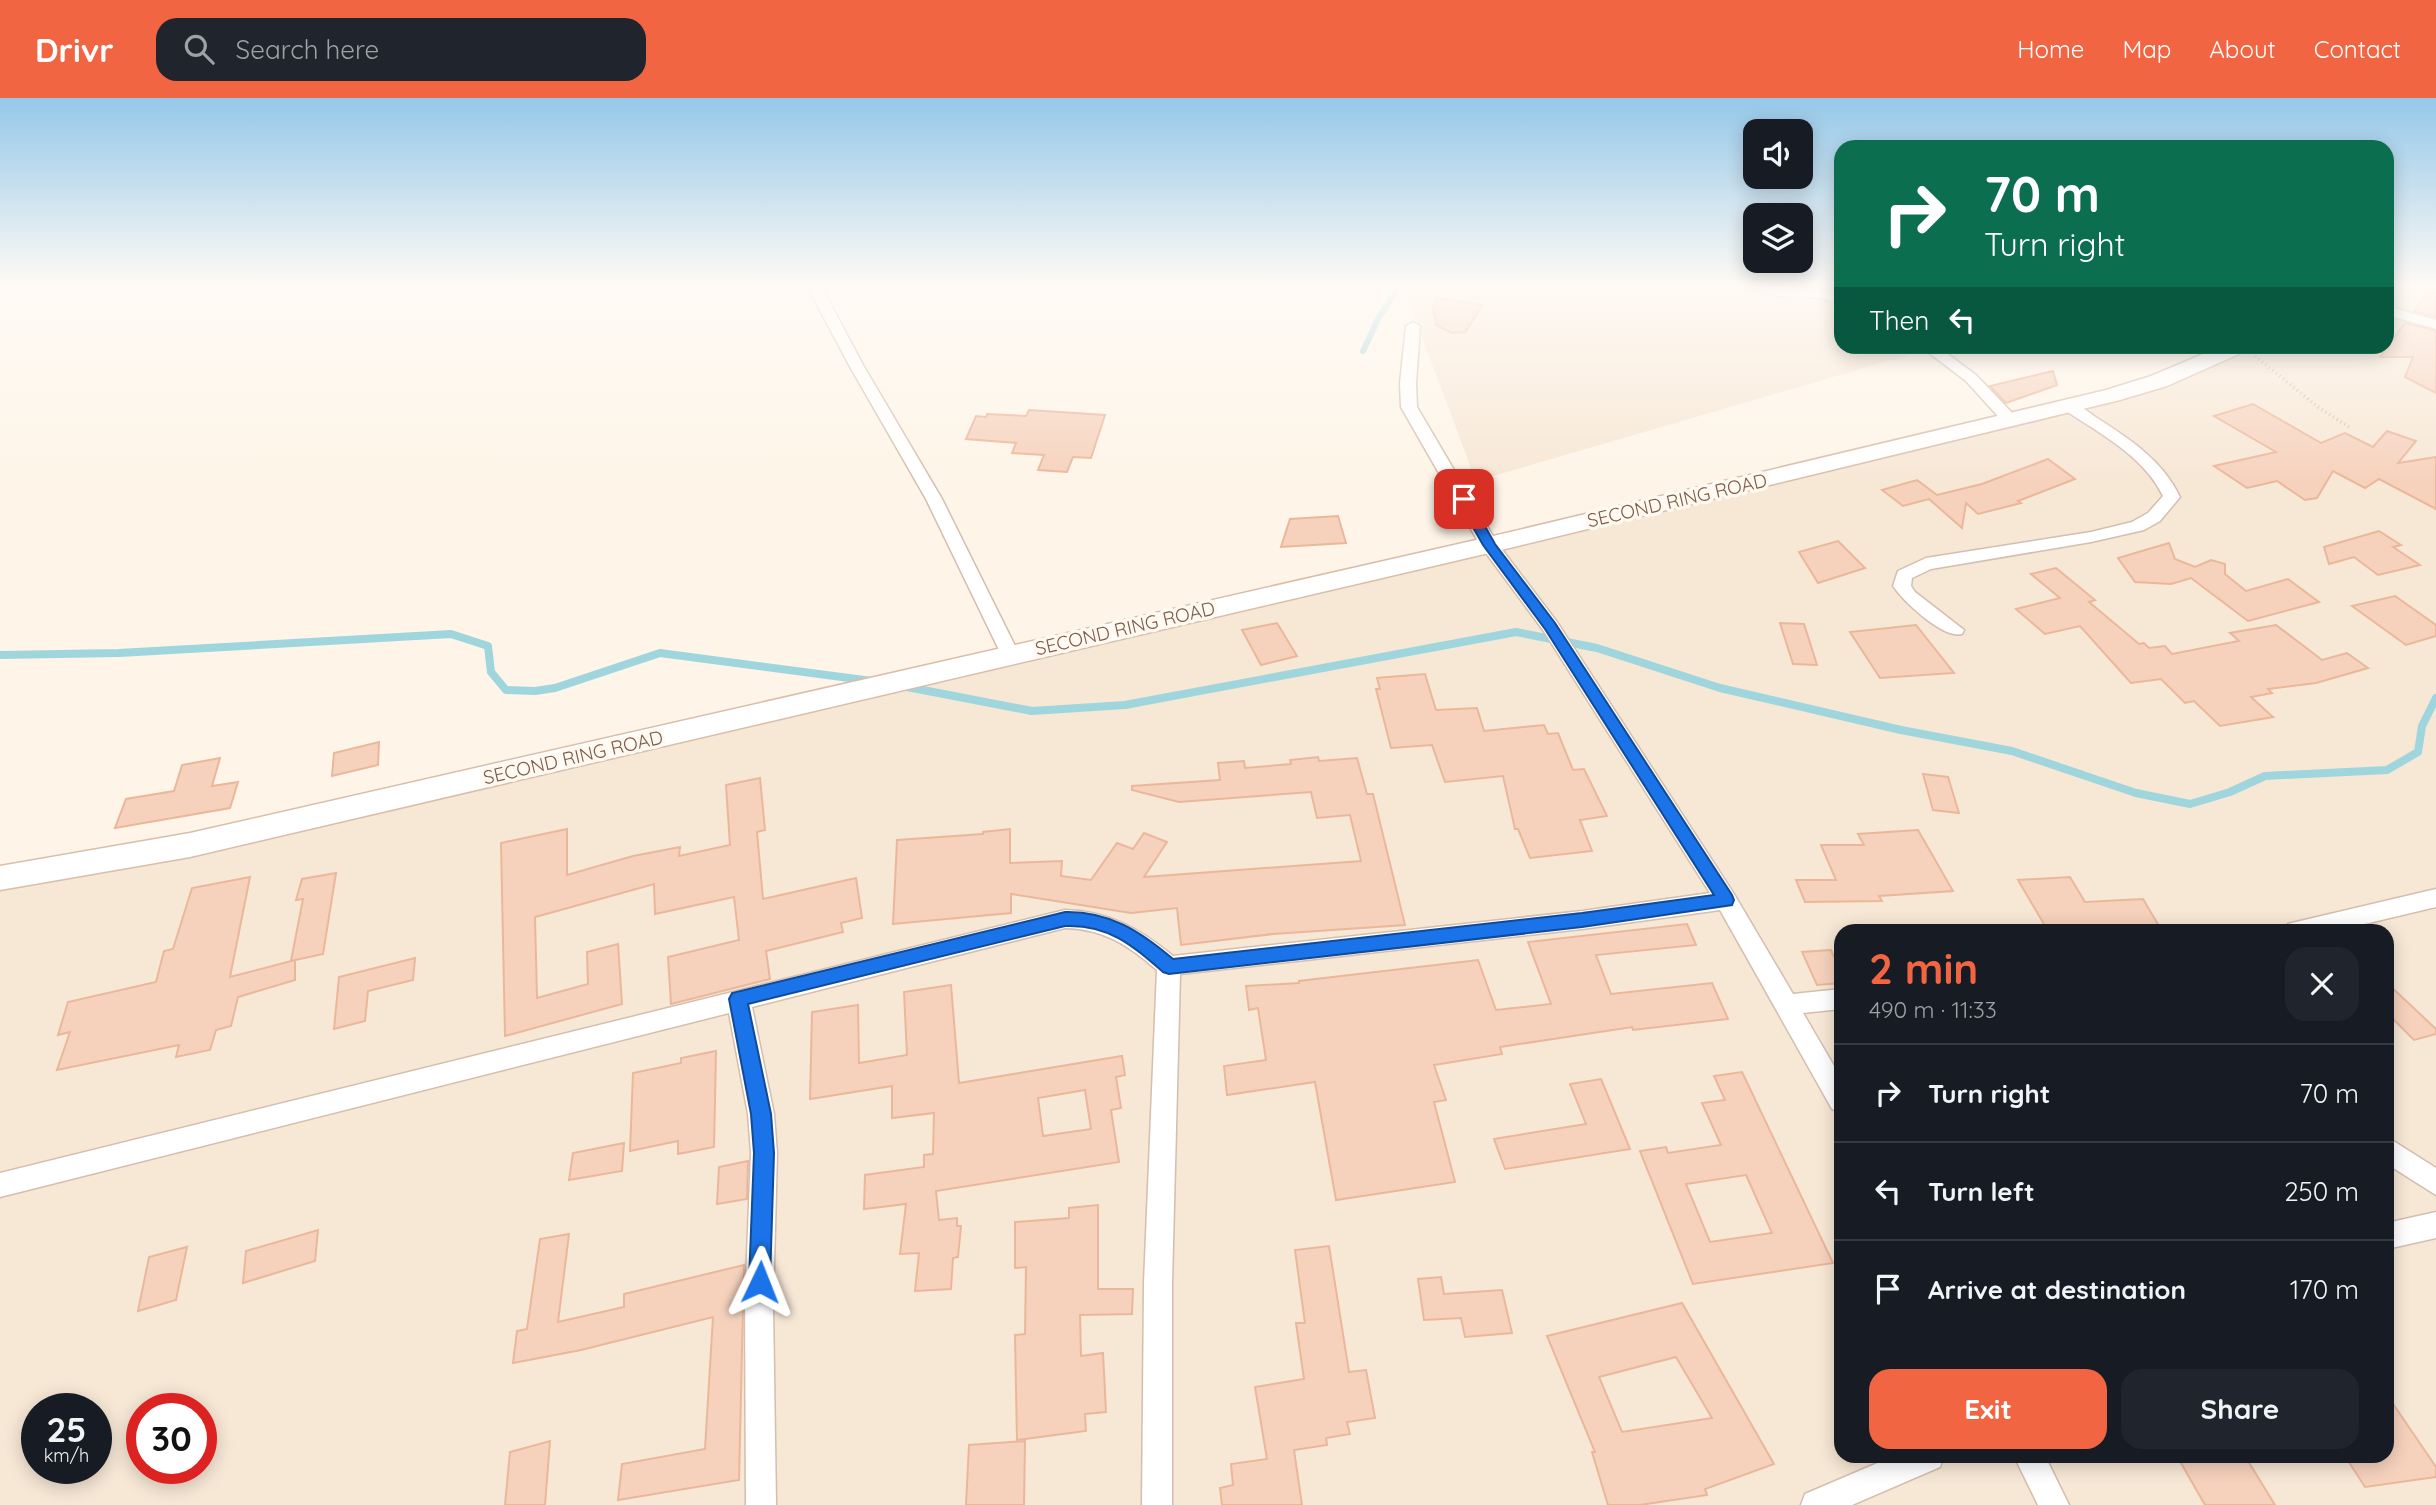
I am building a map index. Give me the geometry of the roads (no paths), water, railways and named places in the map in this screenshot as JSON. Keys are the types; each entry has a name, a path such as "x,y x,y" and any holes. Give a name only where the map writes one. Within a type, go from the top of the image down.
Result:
{"main road":[{"name":"SECOND RING ROAD","path":"0,878 190,845 1489,545 2011,421 2159,381 2232,354"}],"street":[{"path":"848,350 934,499 1010,654"},
{"path":"1411,350 1409,407 1489,545 1550,626 1726,900 1834,1088"},
{"path":"1938,354 1977,383 2011,421"},
{"path":"1955,630 1909,596 1902,586 1904,575 1926,564 2091,537 2138,526 2154,517 2172,498 2168,485 2156,470 2068,406"},
{"path":"2326,924 2436,898"},
{"path":"0,1185 1065,919 1088,918 1134,936 1169,966 1515,928 1726,900"},
{"path":"1157,1505 1158,1283 1169,966"},
{"path":"738,999 761,1114 764,1153 759,1304 761,1505"},
{"path":"1788,1006 1834,1000"},
{"path":"2394,1154 2436,1183"},
{"path":"2394,1234 2436,1225"},
{"path":"1816,1505 1913,1463"},
{"path":"2033,1463 2054,1505"}],"waterway":[{"path":"902,686 1032,711 1125,705 1516,632 1597,648 1720,688 1901,730 2012,751 2136,793 2190,804 2230,792 2265,776 2387,770 2418,752 2422,726 2436,698"},
{"path":"0,655 119,653 451,634 488,646 491,672 506,690 535,691 555,688 660,653 872,681"}]}
